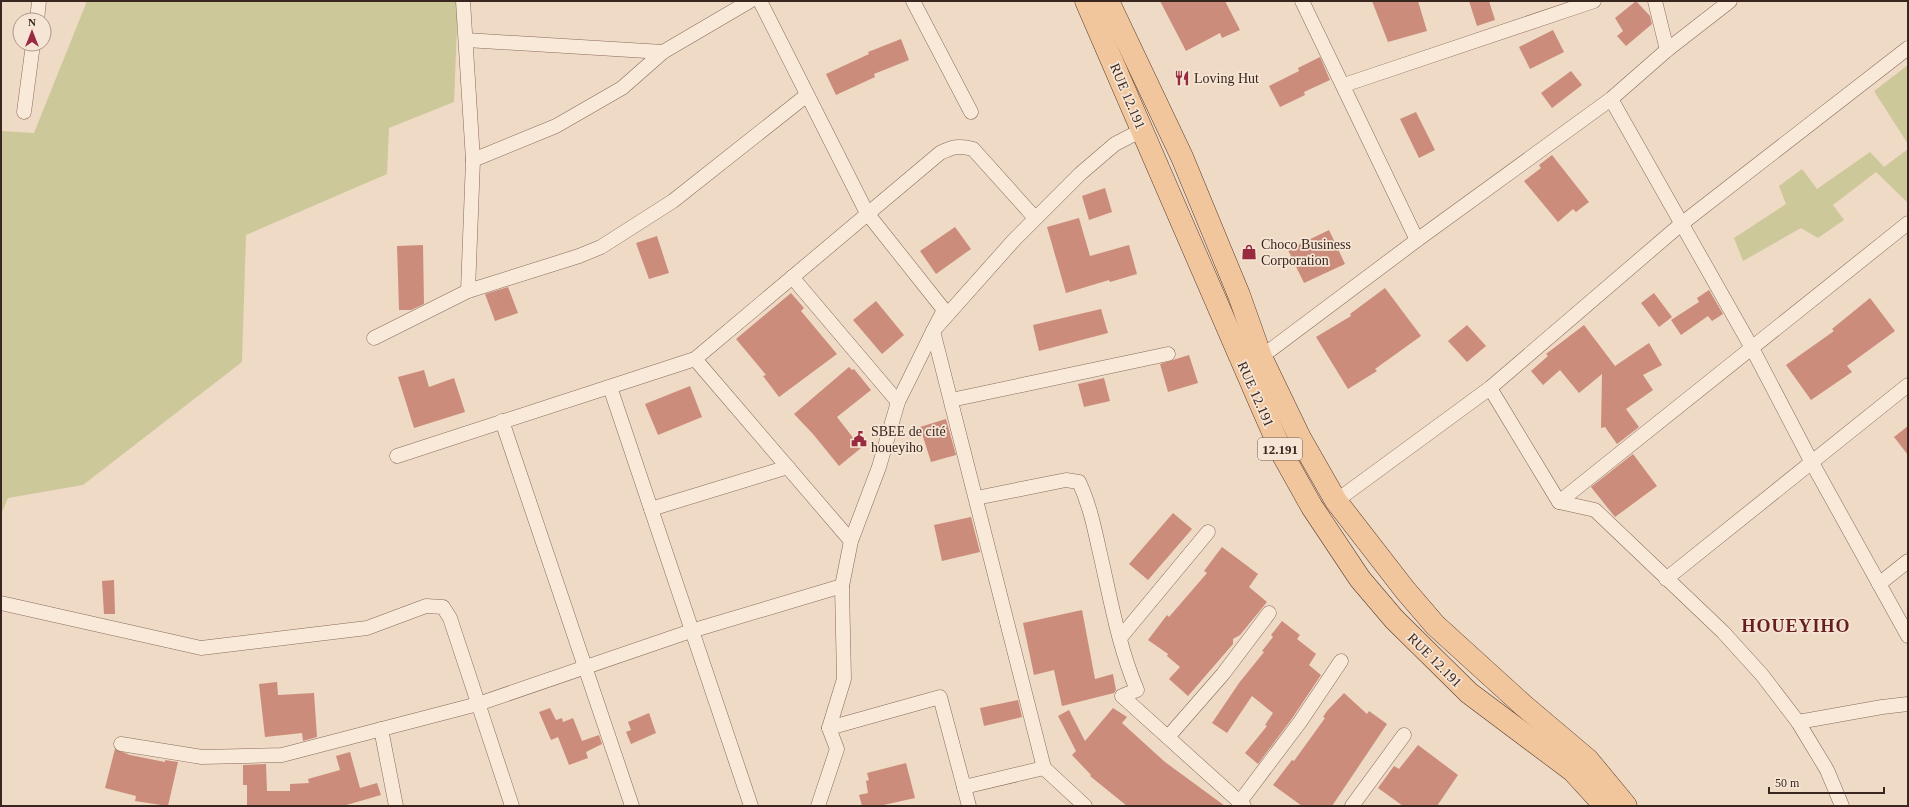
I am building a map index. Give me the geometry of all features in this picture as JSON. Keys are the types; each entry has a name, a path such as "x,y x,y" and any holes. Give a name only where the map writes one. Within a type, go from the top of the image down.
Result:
{"main road":[{"name":"RUE 12.191","path":"1086,1 1281,451 1312,507 1336,545 1360,579 1394,619 1463,688 1508,724 1573,771 1604,806"},
{"name":"RUE 12.191","path":"1108,1 1182,157 1239,295 1261,357 1300,438 1336,501 1435,626 1588,760 1626,806"}],"street":[{"path":"38,12 39,1"},
{"path":"464,1 473,160 468,291"},
{"path":"473,160 556,126 622,88 663,52 750,1"},
{"path":"760,1 867,213 944,310 898,402 879,467 851,541 842,586 844,679 829,728 837,749 818,806"},
{"path":"913,1 971,112"},
{"path":"1302,1 1344,85 1417,240"},
{"path":"1344,85 1594,1"},
{"path":"1655,1 1667,50"},
{"path":"1261,357 1417,240 1611,99 1667,50 1730,1"},
{"path":"466,40 663,52"},
{"path":"1336,501 1490,388 1680,225 1908,48"},
{"path":"24,112 33,52"},
{"path":"374,338 468,291 579,256 601,247 673,201 807,95"},
{"path":"1611,99 1680,225 1752,348 1811,461 1908,636"},
{"path":"933,331 1014,240 1080,174 1115,144 1142,130"},
{"path":"397,456 695,359 867,213 940,153 952,147 962,146 973,149 1036,218"},
{"path":"1560,502 1908,223"},
{"path":"792,277 898,402"},
{"path":"933,331 1044,768 1085,806"},
{"path":"951,400 1168,354"},
{"path":"695,359 851,541"},
{"path":"1666,579 1811,461 1908,385"},
{"path":"610,387 751,806"},
{"path":"1490,388 1560,502 1595,510 1723,632 1762,675 1798,722 1827,770 1842,806"},
{"path":"502,421 632,806"},
{"path":"651,509 788,467"},
{"path":"976,498 1066,480 1079,482 1085,494 1092,520 1126,664 1137,690 1122,696 1241,804 1300,722 1341,661"},
{"path":"1120,638 1208,532"},
{"path":"1879,584 1908,561"},
{"path":"121,744 202,757 282,755 478,704 691,631 842,586"},
{"path":"1,603 201,648 367,628 426,606 443,607 450,618 512,806"},
{"path":"1168,737 1223,674 1269,613"},
{"path":"829,728 940,697 969,806"},
{"path":"1798,722 1882,706 1908,704"},
{"path":"382,729 396,806"},
{"path":"1352,806 1404,735"},
{"path":"964,787 1044,768"}],"shaded area":[{"path":"87,1 458,1 454,102 389,128 387,174 246,235 242,362 83,485 8,498 1,514 1,131 34,133"},
{"path":"1908,65 1908,144 1874,91"},
{"path":"1908,149 1908,203 1876,172 1833,205 1844,220 1818,238 1801,228 1743,261 1734,238 1786,204 1779,186 1802,169 1817,189 1870,152 1884,167"}],"building":[{"path":"1160,1 1225,1 1240,30 1222,38 1220,33 1186,51"},
{"path":"1372,1 1418,1 1427,31 1388,42"},
{"path":"1469,1 1489,1 1495,20 1477,26"},
{"path":"1636,1 1650,16 1652,24 1626,46 1617,36 1623,31 1615,18"},
{"path":"1553,30 1564,52 1530,69 1519,47"},
{"path":"901,39 909,60 874,74 875,77 836,95 826,74 869,54 868,52"},
{"path":"1320,57 1330,80 1304,92 1305,95 1280,107 1269,86 1299,71 1298,68"},
{"path":"1571,71 1582,85 1552,108 1541,93"},
{"path":"1416,112 1435,150 1419,158 1400,119"},
{"path":"1552,155 1589,202 1576,212 1573,209 1558,222 1524,181 1541,168 1539,165"},
{"path":"1105,188 1112,212 1089,220 1082,196"},
{"path":"1079,218 1090,256 1129,245 1137,274 1110,282 1109,280 1066,293 1047,227"},
{"path":"955,227 971,249 936,274 920,251"},
{"path":"1329,230 1345,264 1304,283 1288,250"},
{"path":"657,236 669,273 649,279 636,243"},
{"path":"423,245 424,304 411,310 399,310 397,246"},
{"path":"508,287 518,313 495,321 485,294"},
{"path":"1385,288 1421,336 1375,369 1377,371 1348,389 1316,337 1351,316 1350,314"},
{"path":"1709,290 1723,314 1712,321 1708,316 1681,335 1671,320 1699,302 1697,298"},
{"path":"791,293 804,308 801,311 837,354 779,397 763,376 766,375 736,339"},
{"path":"1654,293 1672,317 1659,327 1641,303"},
{"path":"1870,298 1895,331 1847,366 1852,372 1811,400 1786,365 1834,331 1832,329"},
{"path":"876,301 904,335 882,354 853,320"},
{"path":"1101,309 1108,333 1039,351 1033,325"},
{"path":"1467,325 1486,346 1467,362 1448,341"},
{"path":"1584,325 1615,366 1649,343 1662,365 1643,375 1653,390 1626,409 1639,427 1617,444 1605,427 1601,428 1602,374 1579,393 1560,370 1543,385 1531,371 1548,356 1546,354"},
{"path":"1189,355 1198,383 1168,392 1160,364"},
{"path":"849,367 852,370 854,369 871,390 837,417 861,448 839,466 813,434 794,414"},
{"path":"424,370 429,387 454,378 465,412 414,428 398,377"},
{"path":"1104,378 1110,401 1084,407 1078,384"},
{"path":"690,386 702,417 658,435 645,404"},
{"path":"946,419 956,455 931,462 920,427"},
{"path":"1908,426 1908,455 1894,437"},
{"path":"1633,454 1657,486 1615,517 1591,487"},
{"path":"1173,513 1192,529 1148,580 1129,564"},
{"path":"971,517 980,552 942,561 934,525"},
{"path":"1222,547 1258,574 1249,587 1267,602 1240,635 1233,639 1233,644 1188,696 1169,679 1180,667 1167,656 1168,654 1148,640 1167,615 1169,617 1207,573 1204,571"},
{"path":"114,580 115,614 104,614 102,581"},
{"path":"1082,610 1095,679 1113,674 1116,690 1114,693 1062,706 1054,670 1034,675 1023,623"},
{"path":"1282,621 1300,635 1297,639 1316,654 1309,665 1321,675 1293,717 1258,764 1245,753 1267,726 1265,725 1273,713 1252,696 1227,733 1212,723 1239,683 1264,652 1262,651 1273,637 1271,635"},
{"path":"277,682 278,695 314,693 317,737 303,741 302,733 265,737 259,684"},
{"path":"1344,693 1367,714 1369,711 1387,724 1332,806 1302,806 1273,785 1292,760 1294,761 1325,718 1323,717 1327,711"},
{"path":"1018,700 1022,717 984,726 980,708"},
{"path":"550,708 556,720 562,718 563,722 573,718 582,741 599,735 602,744 586,752 588,758 569,765 558,737 551,740 539,712"},
{"path":"1113,708 1127,717 1122,723 1165,762 1225,806 1127,806 1090,776 1091,775 1072,755 1076,751 1058,716 1069,710 1085,741"},
{"path":"649,713 656,733 631,744 626,732 631,730 628,722"},
{"path":"1418,745 1458,775 1437,806 1403,806 1378,788 1394,766 1399,769"},
{"path":"115,749 130,755 165,762 165,760 178,762 168,806 135,801 136,796 105,788"},
{"path":"350,752 360,788 377,783 381,795 343,806 247,806 247,785 243,785 243,765 266,764 267,791 290,791 290,784 309,783 308,779 340,770 336,756"},
{"path":"906,763 915,798 879,806 862,806 859,795 868,793 866,781 869,780 867,773"}],"place":[{"name":"Loving Hut","path":"1182,78"},
{"name":"Choco Business Corporation","path":"1249,252"},
{"name":"SBEE de cité houeyiho","path":"859,439"}],"district":[{"name":"HOUEYIHO","path":"1796,626"}]}
